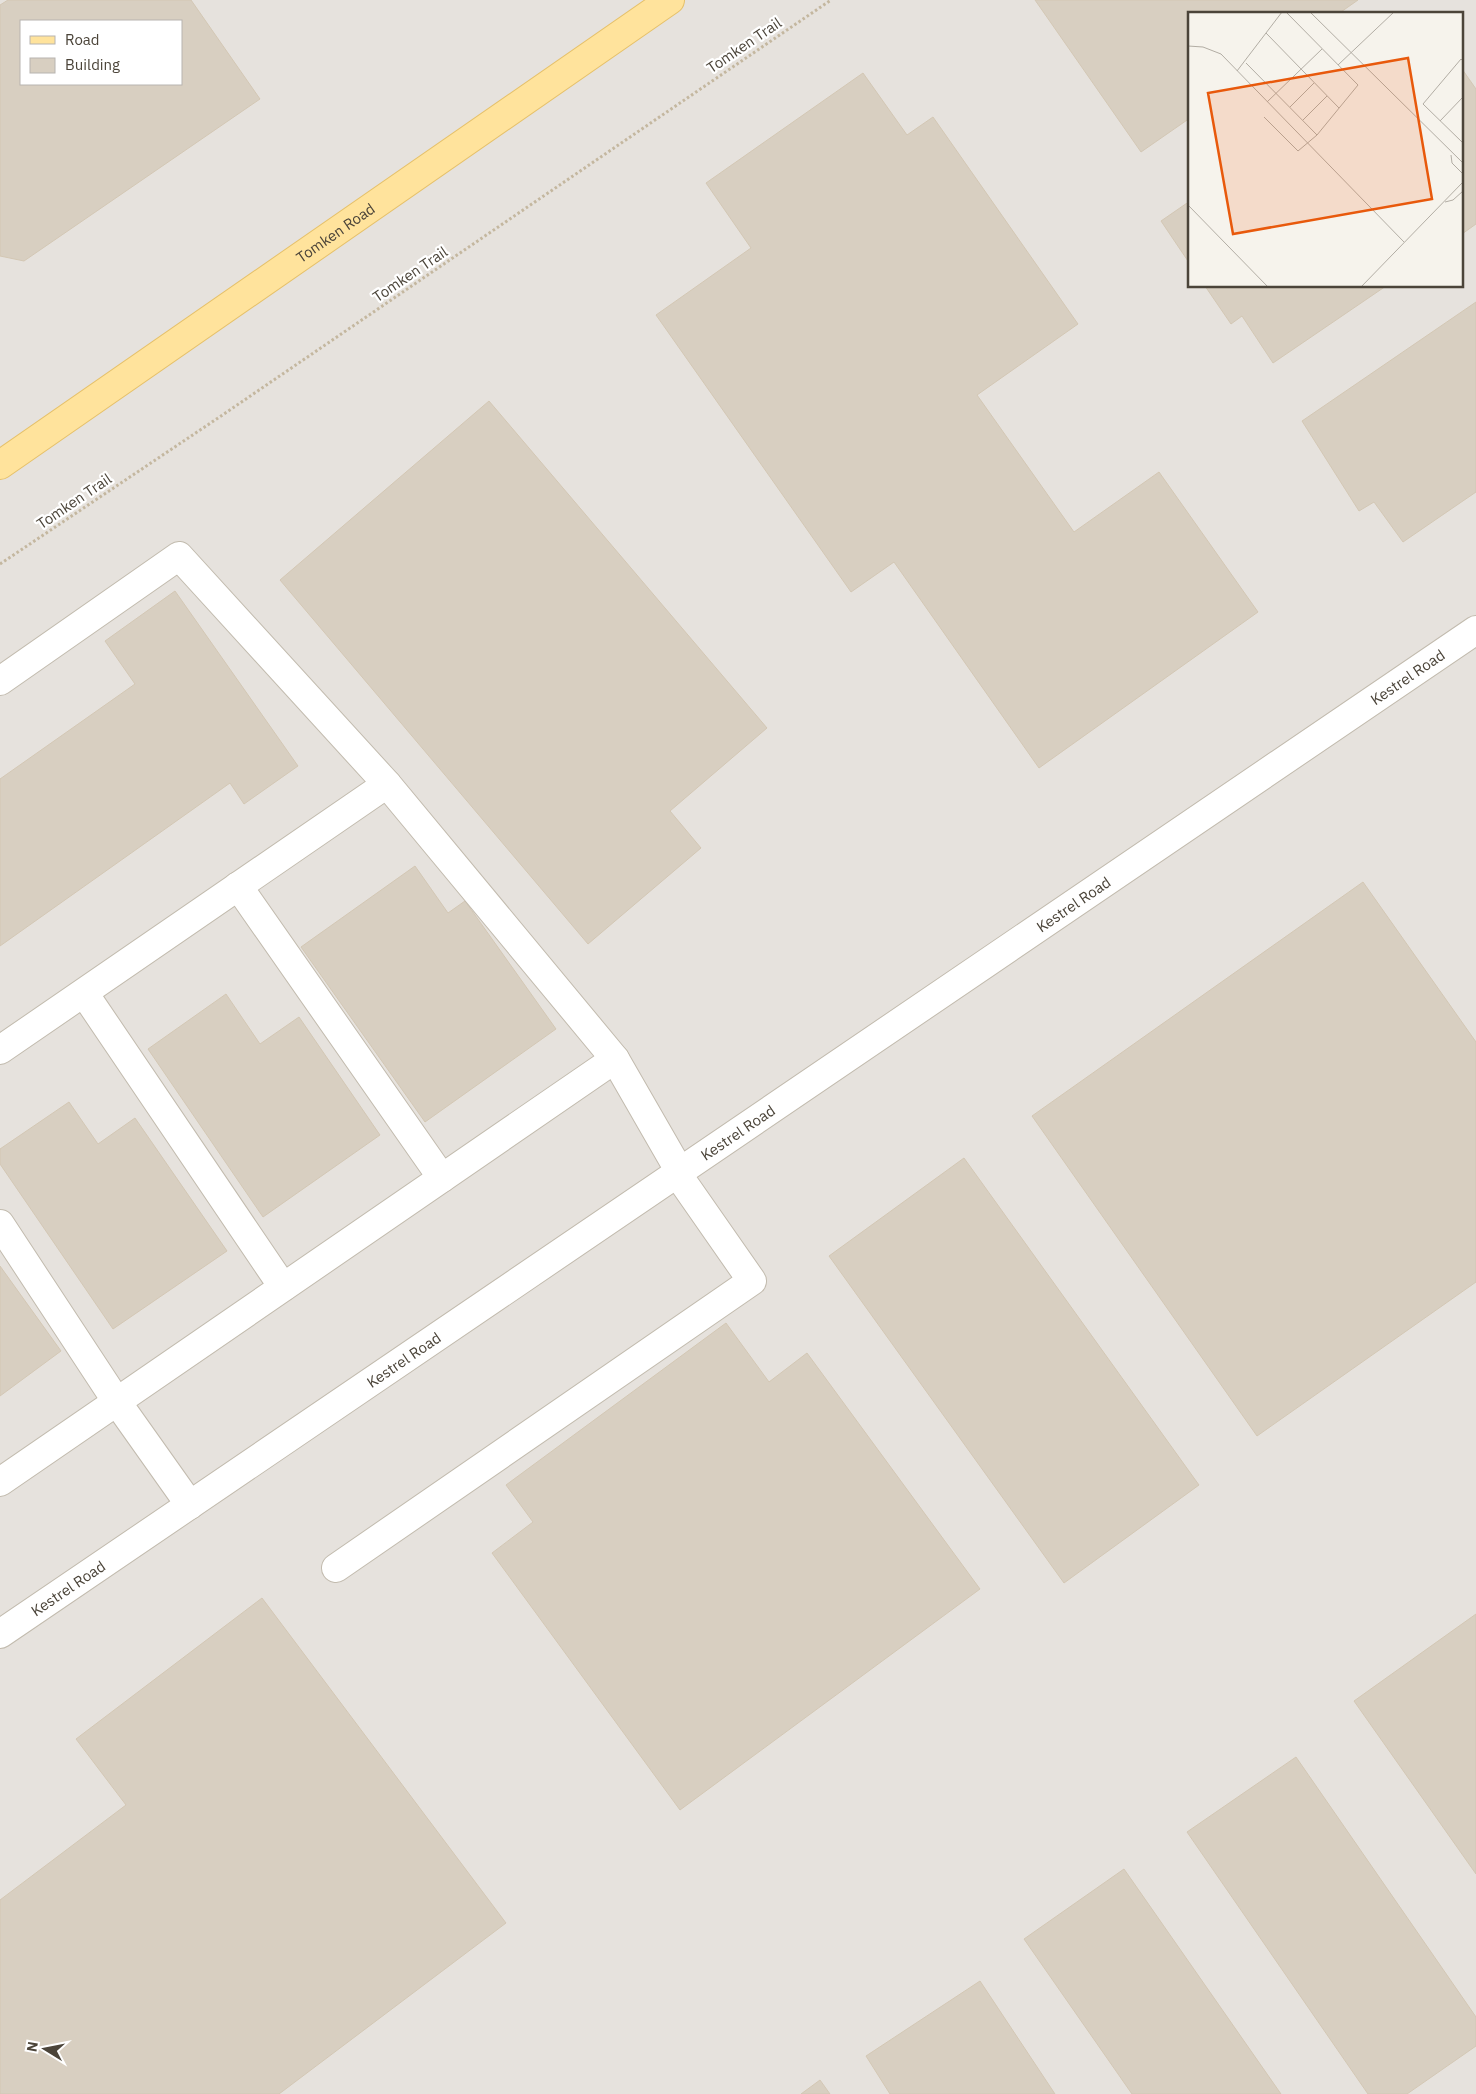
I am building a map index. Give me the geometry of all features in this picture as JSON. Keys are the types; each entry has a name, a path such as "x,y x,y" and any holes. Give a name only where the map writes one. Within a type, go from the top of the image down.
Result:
{"main road":[{"name":"Tomken Road","path":"0,465 670,0"}],"street":[{"path":"0,681 179,556 387,784 615,1059 680,1172 683,1182 752,1280 336,1568"},
{"name":"Kestrel Road","path":"0,1634 1476,630"},
{"path":"0,1050 387,784"},
{"path":"238,886 442,1178"},
{"path":"84,993 283,1287"},
{"path":"0,1482 615,1059"},
{"path":"0,1224 117,1402 190,1505"}],"path":[{"name":"Tomken Trail","path":"0,564 221,416 831,0"}],"shaded area":[{"path":"0,0 1476,0 1476,2094 0,2094"}],"building":[{"path":"8,0 191,0 260,99 24,261 0,256 0,5"},
{"path":"1035,0 1358,0 1341,12 1188,12 1188,119 1141,152"},
{"path":"1464,72 1476,89 1476,224 1464,233"},
{"path":"863,73 907,135 933,117 1078,324 977,395 1074,532 1159,472 1258,612 1039,768 894,562 851,592 656,315 751,248 706,183"},
{"path":"1188,202 1188,261 1161,221"},
{"path":"1206,288 1383,288 1273,363 1242,316 1231,324"},
{"path":"1476,302 1476,492 1403,542 1374,502 1359,511 1302,421"},
{"path":"489,401 767,728 670,811 701,848 588,944 280,580"},
{"path":"175,591 298,766 244,804 230,783 0,946 0,779 135,684 105,641"},
{"path":"415,866 448,913 465,901 556,1029 425,1122 301,947"},
{"path":"1363,882 1476,1042 1476,1282 1257,1436 1032,1116"},
{"path":"226,994 260,1044 299,1017 380,1135 263,1217 148,1049"},
{"path":"69,1102 98,1144 135,1118 227,1251 113,1329 0,1164 0,1149"},
{"path":"964,1158 1199,1485 1064,1583 829,1256"},
{"path":"0,1266 61,1351 0,1396"},
{"path":"726,1323 769,1382 807,1353 980,1589 680,1810 492,1553 533,1522 506,1485"},
{"path":"262,1598 506,1923 279,2094 0,2094 0,1900 126,1805 76,1739"},
{"path":"1476,1614 1476,1874 1354,1701"},
{"path":"1296,1757 1476,2017 1476,2046 1407,2094 1368,2094 1187,1832"},
{"path":"1124,1869 1281,2094 1132,2094 1024,1939"},
{"path":"980,1981 1055,2094 890,2094 866,2056"},
{"path":"820,2080 830,2094 801,2094"}]}
